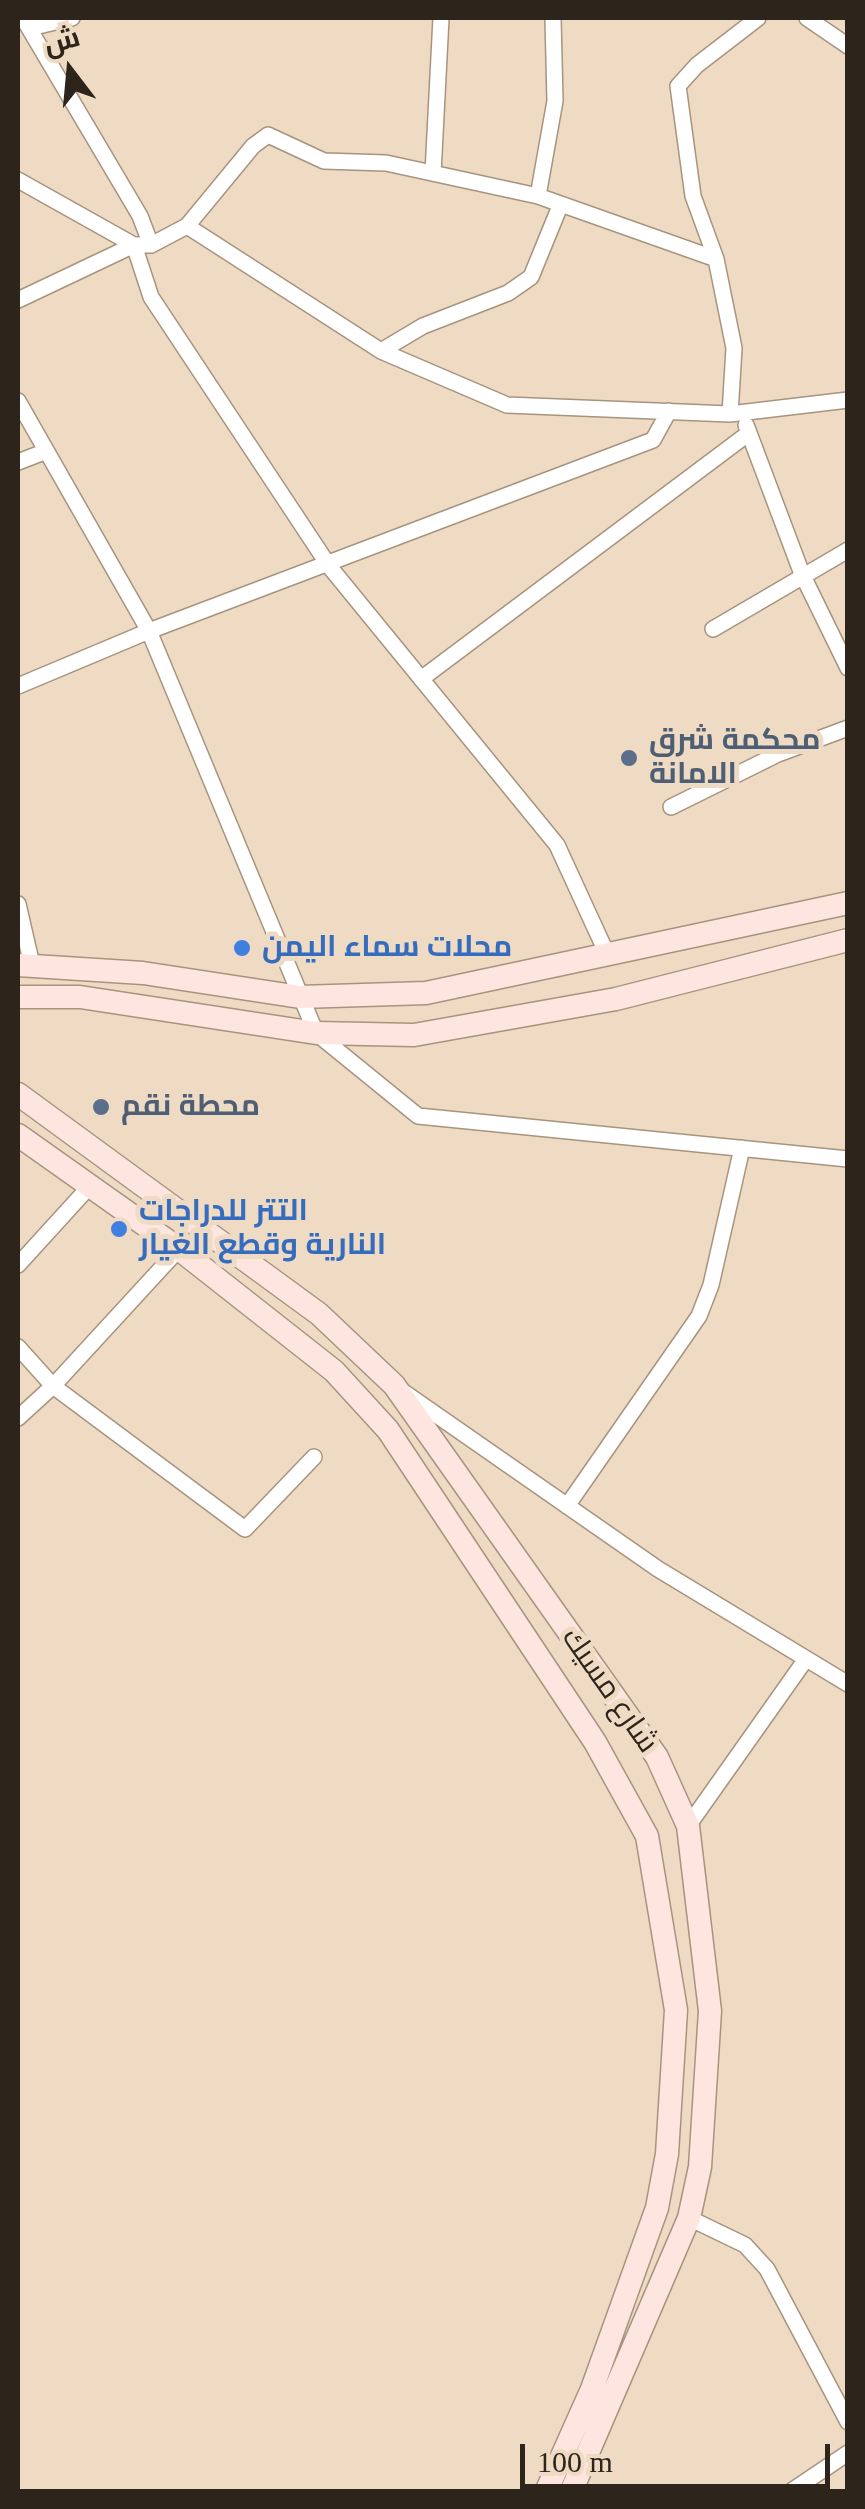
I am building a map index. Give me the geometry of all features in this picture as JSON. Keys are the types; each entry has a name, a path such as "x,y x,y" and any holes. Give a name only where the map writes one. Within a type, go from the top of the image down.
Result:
{"street":[{"path":"72,18 26,23 140,216 151,296 329,566 557,845 606,954"},
{"path":"433,173 441,18"},
{"path":"538,196 555,101 553,18"},
{"path":"758,18 697,65 678,86 693,196 716,259 734,348 736,413 750,433 802,574 848,668"},
{"path":"807,18 848,46"},
{"path":"18,300 187,226 253,146 268,136 324,161 386,163 538,196 716,259"},
{"path":"18,180 142,245"},
{"path":"381,351 423,326 508,293 531,277 560,206"},
{"path":"187,226 381,351 507,405 736,413 848,400"},
{"path":"18,401 149,631 316,1032 418,1116 848,1158"},
{"path":"18,686 149,631 329,566 653,440 668,411"},
{"path":"421,679 750,433"},
{"path":"18,462 44,452"},
{"path":"713,629 848,550"},
{"path":"672,807 778,754 848,728"},
{"path":"18,904 25,965 143,973 300,997 426,994 848,902"},
{"path":"18,998 98,999 316,1032 414,1035 616,999 848,940"},
{"name":"شارع مسيك","path":"18,1094 319,1314 394,1385 656,1757 688,1826 710,2011 700,2167 689,2218 571,2492"},
{"name":"شارع مسيك","path":"19,1139 179,1249 334,1371 388,1430 595,1742 646,1836 676,2010 667,2154 657,2208 605,2353 546,2492"},
{"path":"567,1506 699,1316 716,1266 742,1148"},
{"path":"18,1266 89,1187"},
{"path":"18,1418 53,1386 179,1249"},
{"path":"18,1347 53,1386 245,1530 314,1457"},
{"path":"394,1385 658,1569 848,1684"},
{"path":"688,1826 806,1659"},
{"path":"689,2218 745,2244 768,2269 848,2422"},
{"path":"790,2492 848,2453"}],"place":[{"name":"محكمة شرق الامانة","path":"629,758"},
{"name":"محلات سماء اليمن","path":"242,948"},
{"name":"محطة نقم","path":"101,1107"},
{"name":"التتر للدراجات النارية وقطع الغيار","path":"119,1229"}]}
